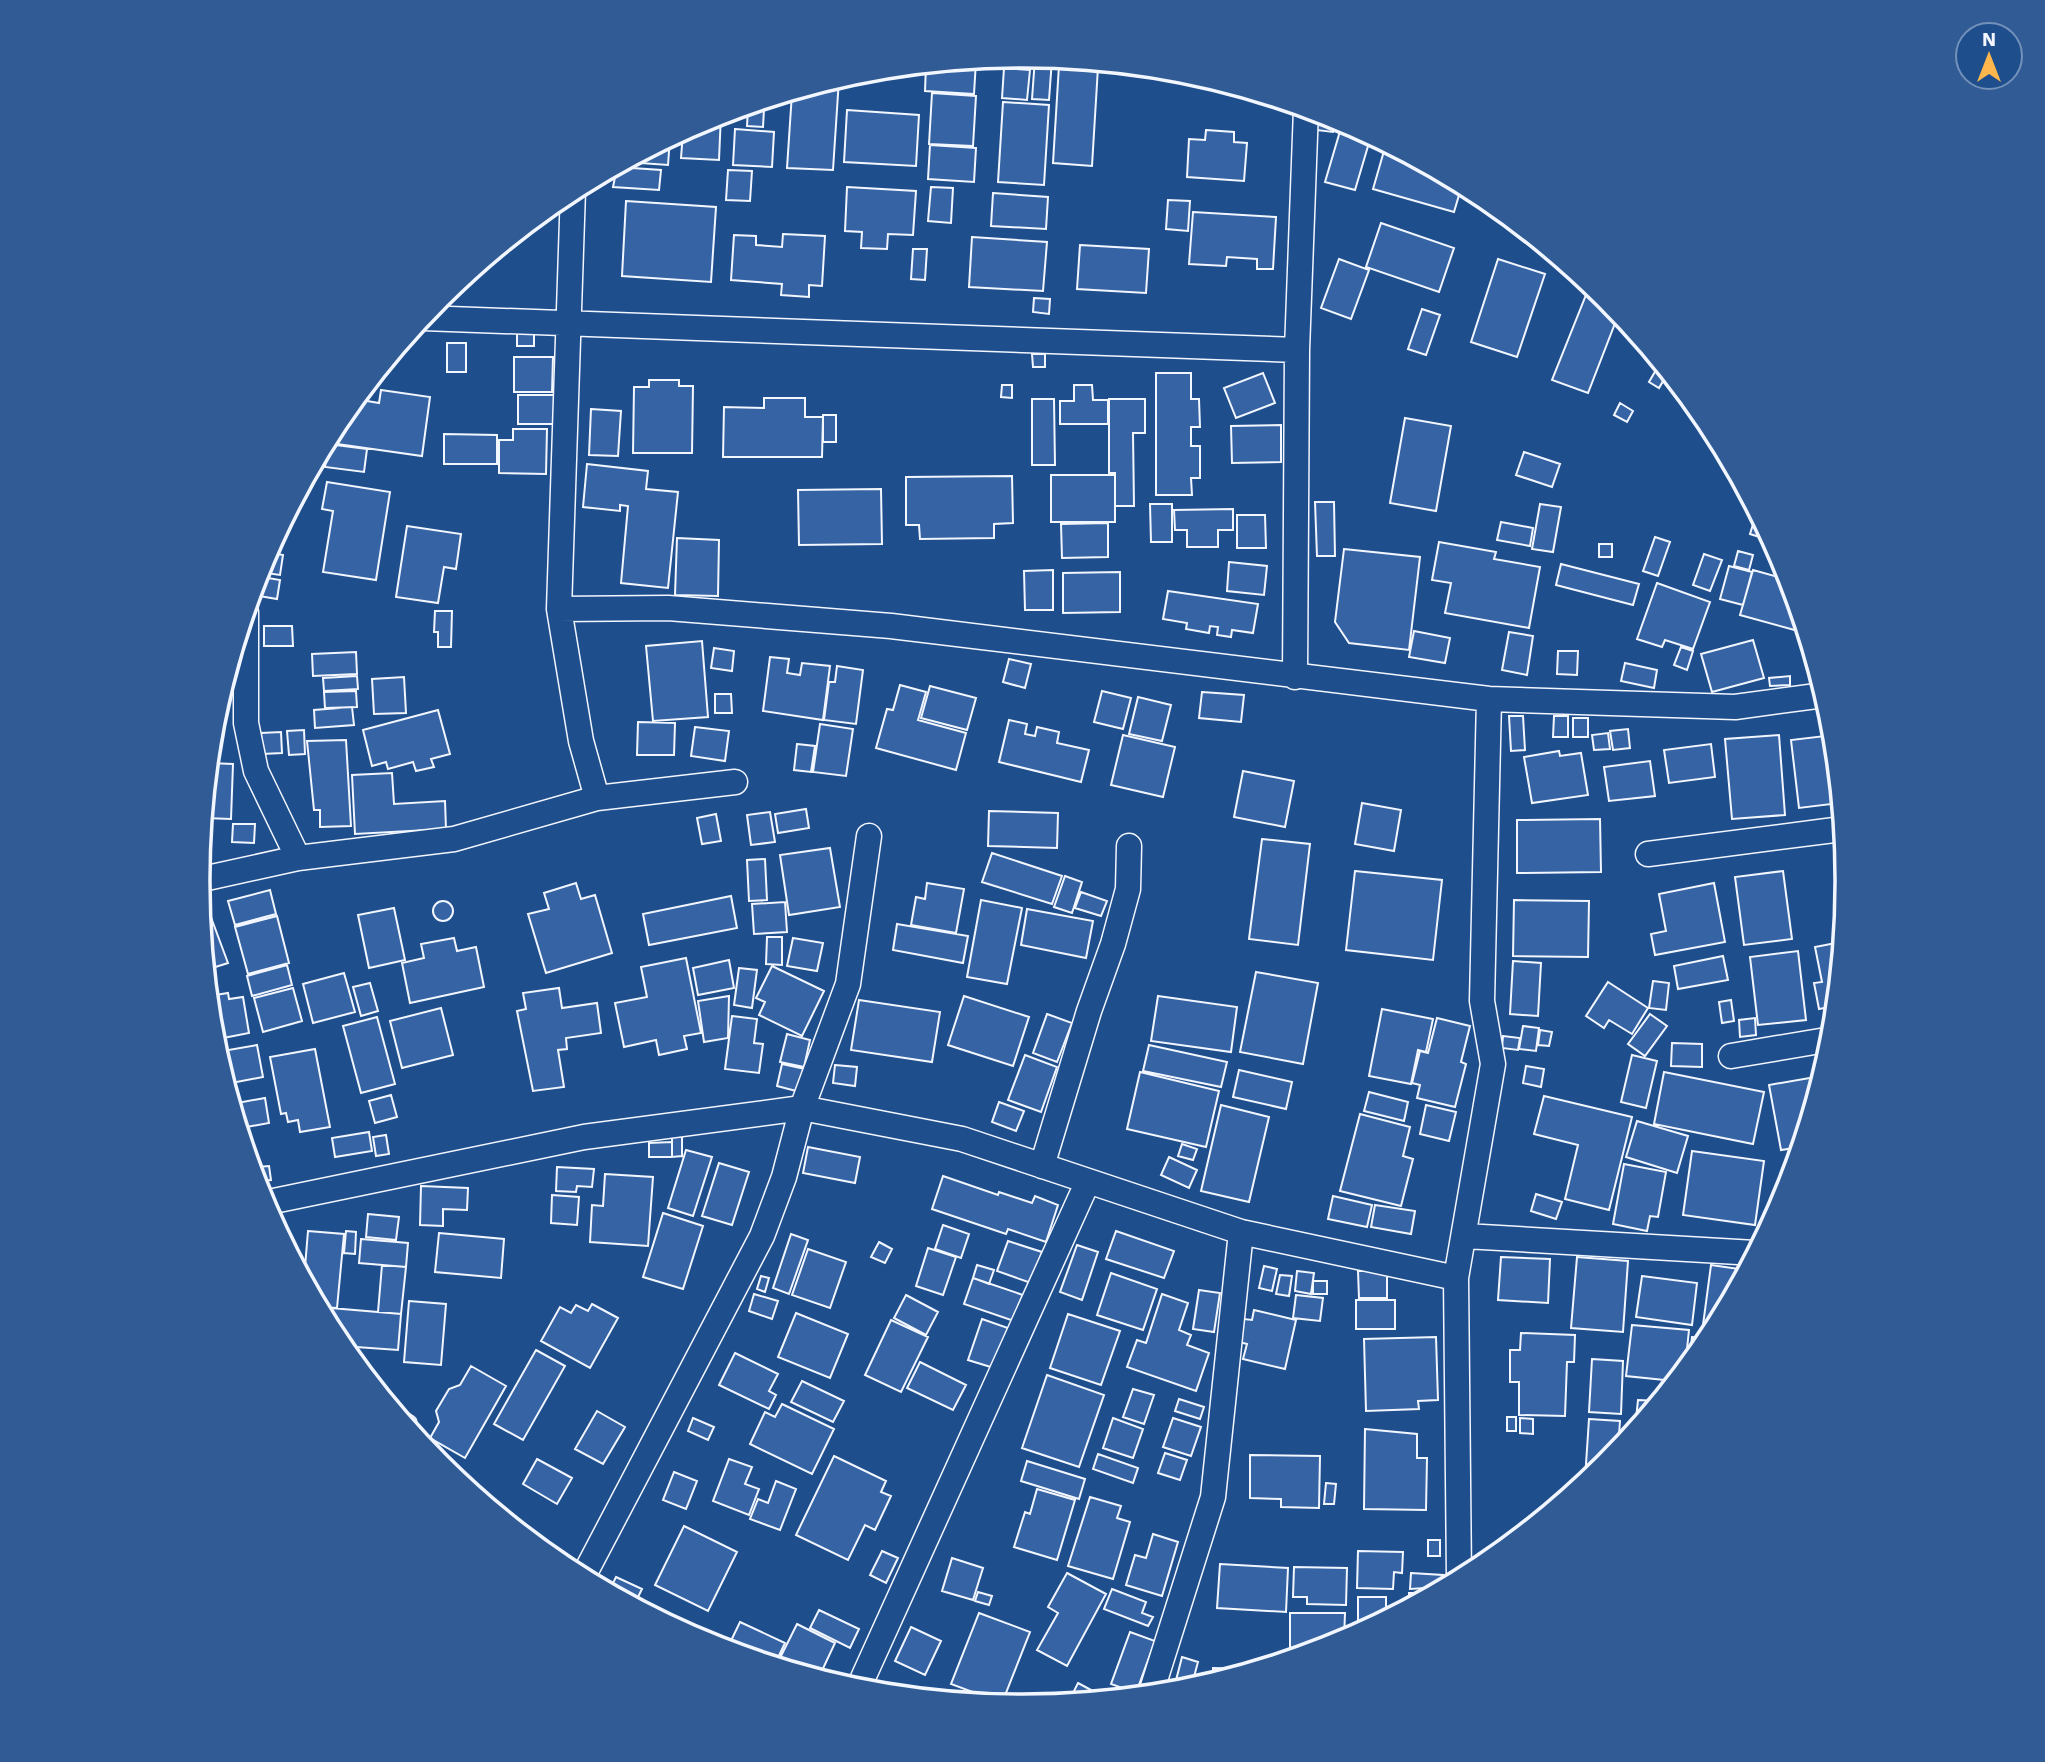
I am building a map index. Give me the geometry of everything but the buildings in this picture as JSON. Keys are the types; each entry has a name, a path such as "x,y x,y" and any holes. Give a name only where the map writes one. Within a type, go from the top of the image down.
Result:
{"street":[{"path":"1295,677 1297,350 1306,119"},
{"path":"572,204 559,609 581,741 597,798"},
{"path":"436,318 568,321 1297,350"},
{"path":"559,609 668,608 891,626 1489,699 1735,707 1814,696"},
{"path":"246,642 246,723 256,771 298,858"},
{"path":"1459,1566 1457,1278 1493,1064 1482,1001 1489,699"},
{"path":"210,877 298,858 454,839 597,798 735,782"},
{"path":"1648,853 1834,830"},
{"path":"588,1568 762,1236 785,1177 802,1108 848,984 869,836"},
{"path":"1042,1166 1089,1011 1114,944 1128,889 1129,846"},
{"path":"1731,1056 1820,1041"},
{"path":"276,1201 584,1138 802,1108 962,1139 1241,1232 1457,1278"},
{"path":"863,1678 1087,1181"},
{"path":"1154,1683 1213,1497 1241,1232"},
{"path":"1465,1236 1744,1252"}]}
